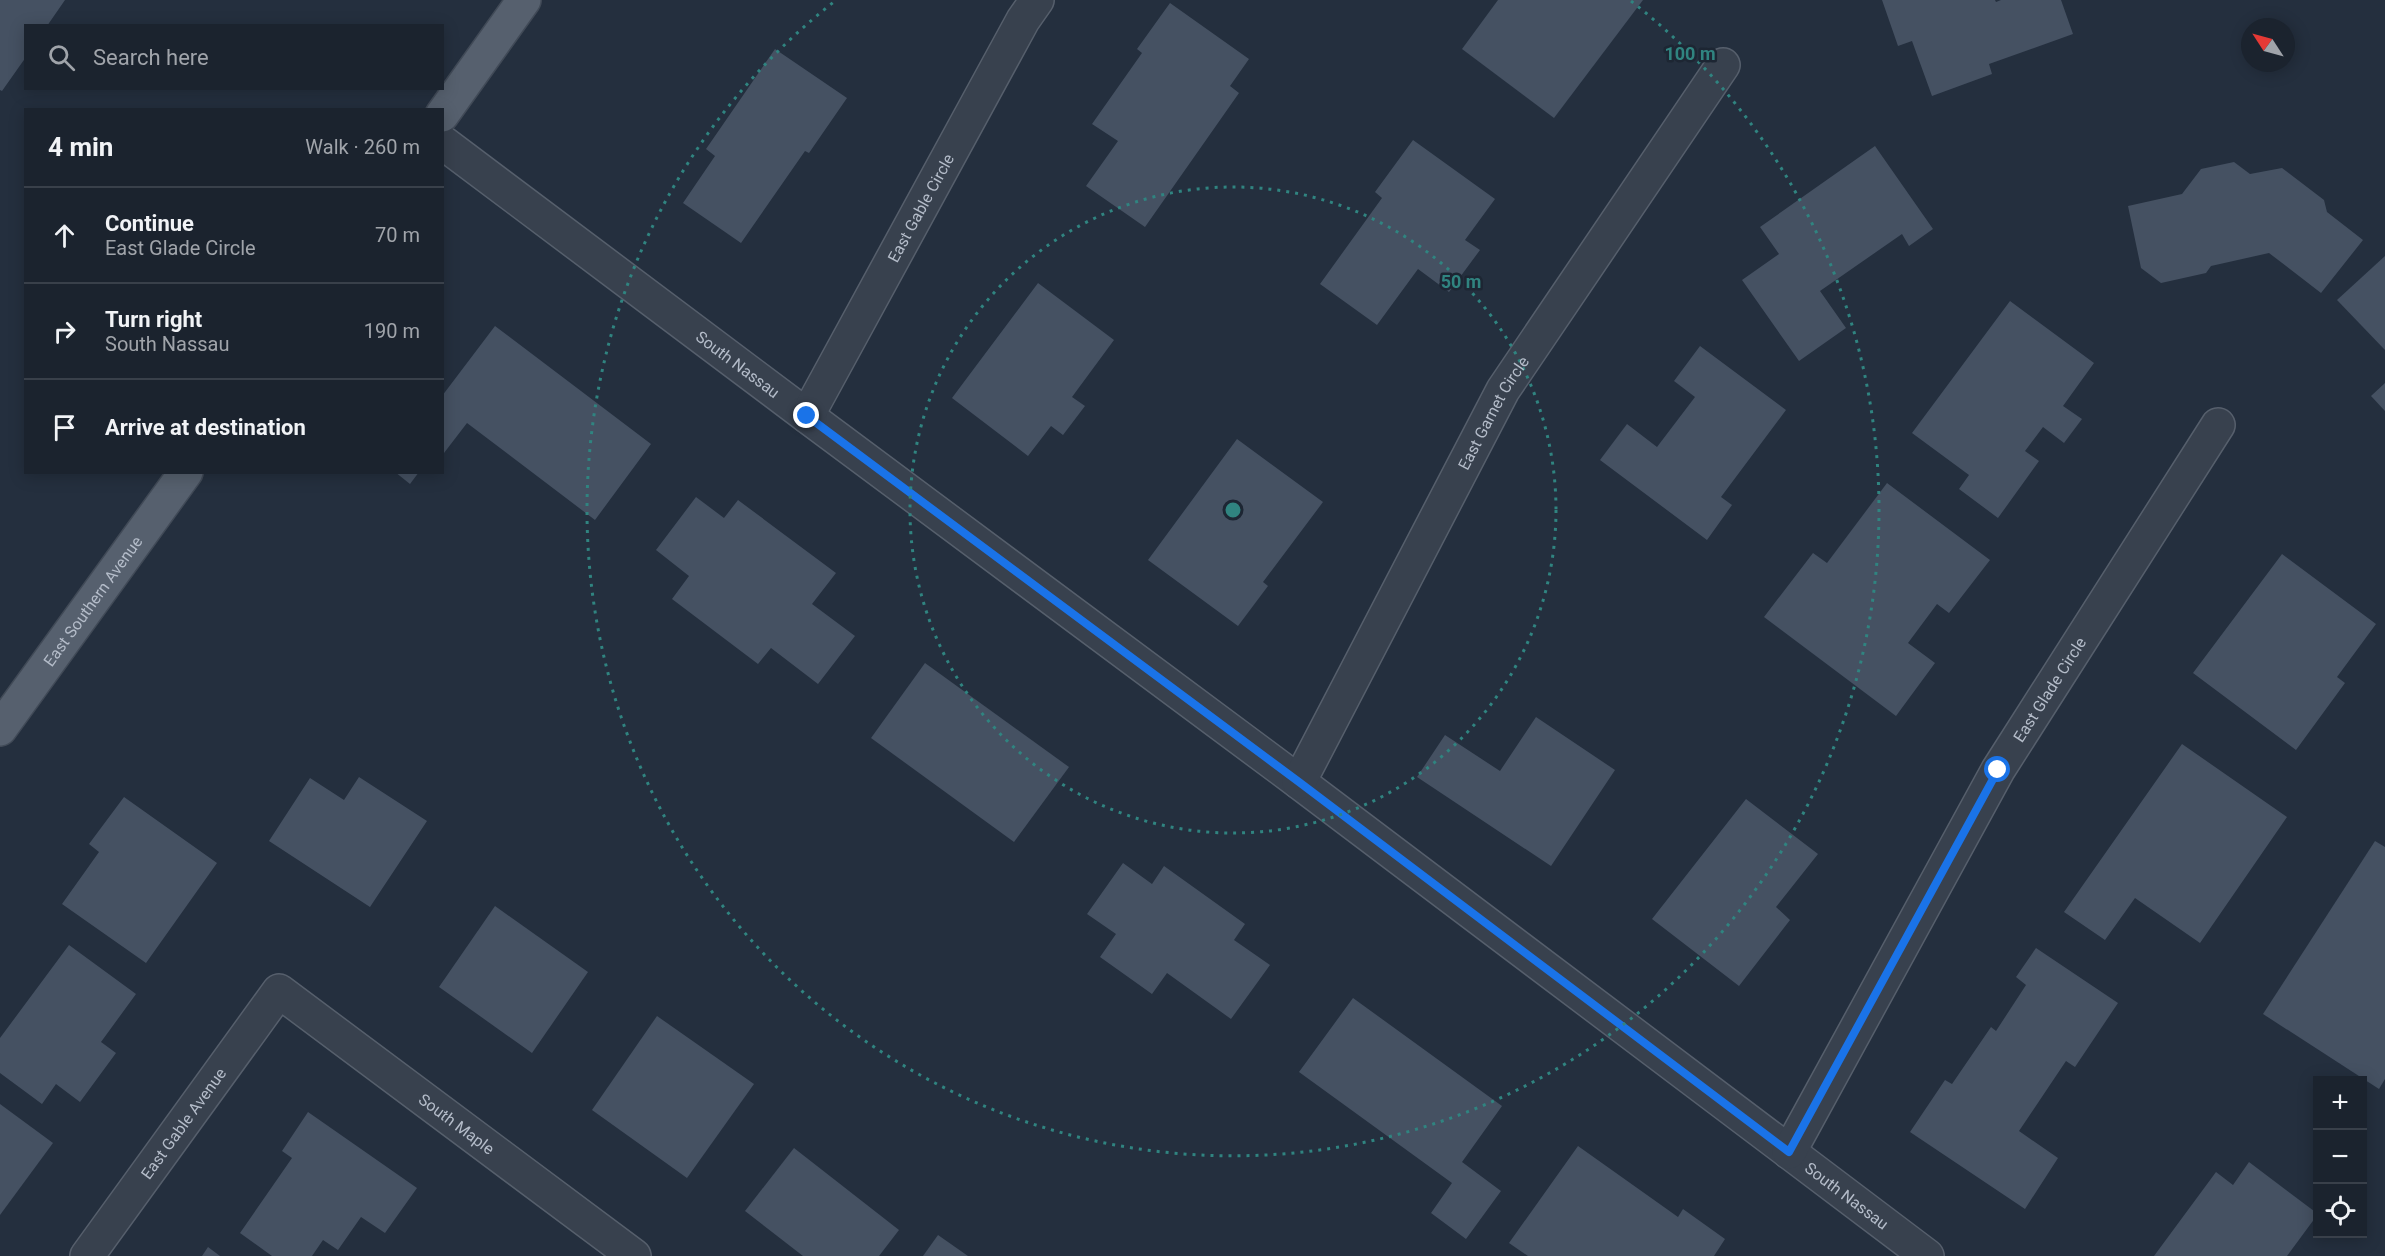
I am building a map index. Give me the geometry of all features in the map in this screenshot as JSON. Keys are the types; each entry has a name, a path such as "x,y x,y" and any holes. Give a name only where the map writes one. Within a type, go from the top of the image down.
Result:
{"main road":[{"path":"444,112 524,0"},
{"name":"East Southern Avenue","path":"0,729 185,474"}],"street":[{"name":"East Gable Circle","path":"807,416 1023,20 1037,0"},
{"name":"East Garnet Circle","path":"1299,782 1503,390 1723,65"},
{"name":"South Nassau","path":"444,144 1299,782 1927,1256"},
{"name":"East Glade Circle","path":"1789,1152 1998,770 2218,425"},
{"name":"East Gable Avenue","path":"87,1256 279,991"},
{"name":"South Maple","path":"279,991 634,1256"}],"building":[{"path":"0,0 65,0 48,24 24,24 24,60 2,91 0,90"},
{"path":"1498,0 1643,0 1554,118 1462,49"},
{"path":"1882,0 1995,0 1996,2 2001,0 2061,0 2073,34 1989,64 1992,74 1932,96 1912,41 1898,46"},
{"path":"1170,3 1249,59 1230,86 1239,93 1145,227 1086,186 1118,141 1092,124 1142,53 1137,49"},
{"path":"775,49 847,98 809,153 805,151 741,243 683,203 715,156 706,149"},
{"path":"1413,140 1495,199 1465,240 1480,250 1449,292 1418,269 1377,325 1320,284 1382,198 1375,192"},
{"path":"1875,146 1933,229 1909,246 1902,234 1820,291 1846,328 1799,361 1742,280 1779,254 1760,227"},
{"path":"2234,162 2250,174 2282,168 2324,200 2327,212 2363,240 2321,293 2269,253 2211,266 2206,273 2161,283 2141,268 2128,206 2182,194 2201,169"},
{"path":"2385,256 2385,350 2337,300"},
{"path":"1038,283 1114,340 1072,397 1085,406 1063,435 1051,426 1028,456 952,398"},
{"path":"2010,301 2094,363 2063,406 2082,419 2064,443 2043,427 2025,451 2039,461 1998,518 1959,489 1969,475 1912,433"},
{"path":"495,326 651,444 595,520 467,423 444,453 444,393"},
{"path":"1700,346 1786,410 1721,497 1732,505 1707,540 1600,460 1627,424 1657,447 1695,397 1674,381"},
{"path":"2385,383 2385,411 2371,396"},
{"path":"1237,439 1323,502 1263,582 1268,586 1238,626 1148,560"},
{"path":"398,474 418,474 410,484"},
{"path":"1887,483 1990,560 1949,613 1937,604 1908,643 1935,663 1896,716 1764,617 1813,553 1827,563"},
{"path":"696,497 724,518 738,500 836,573 812,604 855,636 818,684 771,648 758,664 672,599 689,576 656,550"},
{"path":"2282,554 2376,624 2337,677 2345,683 2296,750 2193,673"},
{"path":"925,663 1069,767 1014,842 871,738"},
{"path":"1536,717 1615,770 1551,866 1417,777 1445,735 1500,771"},
{"path":"2182,744 2287,817 2200,943 2135,898 2105,940 2064,912"},
{"path":"359,777 427,821 370,907 269,841 310,778 344,800"},
{"path":"124,797 217,863 146,963 62,904 99,852 89,844"},
{"path":"1746,799 1818,854 1776,907 1790,920 1739,986 1652,919"},
{"path":"2375,841 2385,847 2385,1079 2379,1089 2367,1081 2367,1076 2359,1076 2263,1014"},
{"path":"1123,863 1152,884 1164,866 1245,924 1234,940 1270,965 1231,1019 1167,973 1152,994 1100,957 1116,934 1087,914"},
{"path":"495,906 588,972 532,1053 439,987"},
{"path":"69,945 136,994 101,1042 116,1053 80,1102 56,1084 42,1104 0,1073 0,1038"},
{"path":"2036,948 2118,1003 2075,1067 2066,1061 2019,1131 2058,1158 2025,1209 1910,1132 1945,1080 1952,1084 1991,1027 1996,1031 2026,985 2016,977"},
{"path":"1353,998 1502,1106 1462,1162 1501,1191 1466,1239 1431,1213 1452,1183 1299,1072"},
{"path":"657,1016 754,1084 687,1178 592,1110"},
{"path":"0,1104 53,1143 0,1215"},
{"path":"308,1112 417,1188 385,1233 361,1217 338,1250 323,1240 312,1256 272,1256 240,1233 292,1158 282,1151"},
{"path":"1578,1146 1678,1217 1683,1209 1725,1239 1714,1256 1528,1256 1509,1243"},
{"path":"794,1148 899,1230 879,1256 803,1256 745,1211"},
{"path":"2249,1162 2313,1210 2313,1221 2287,1256 2154,1256 2216,1172 2233,1185"},
{"path":"938,1235 968,1256 923,1256"},
{"path":"208,1247 220,1256 202,1256"}],"route":[{"path":"807,416 1299,782 1789,1152 1998,770"}]}
